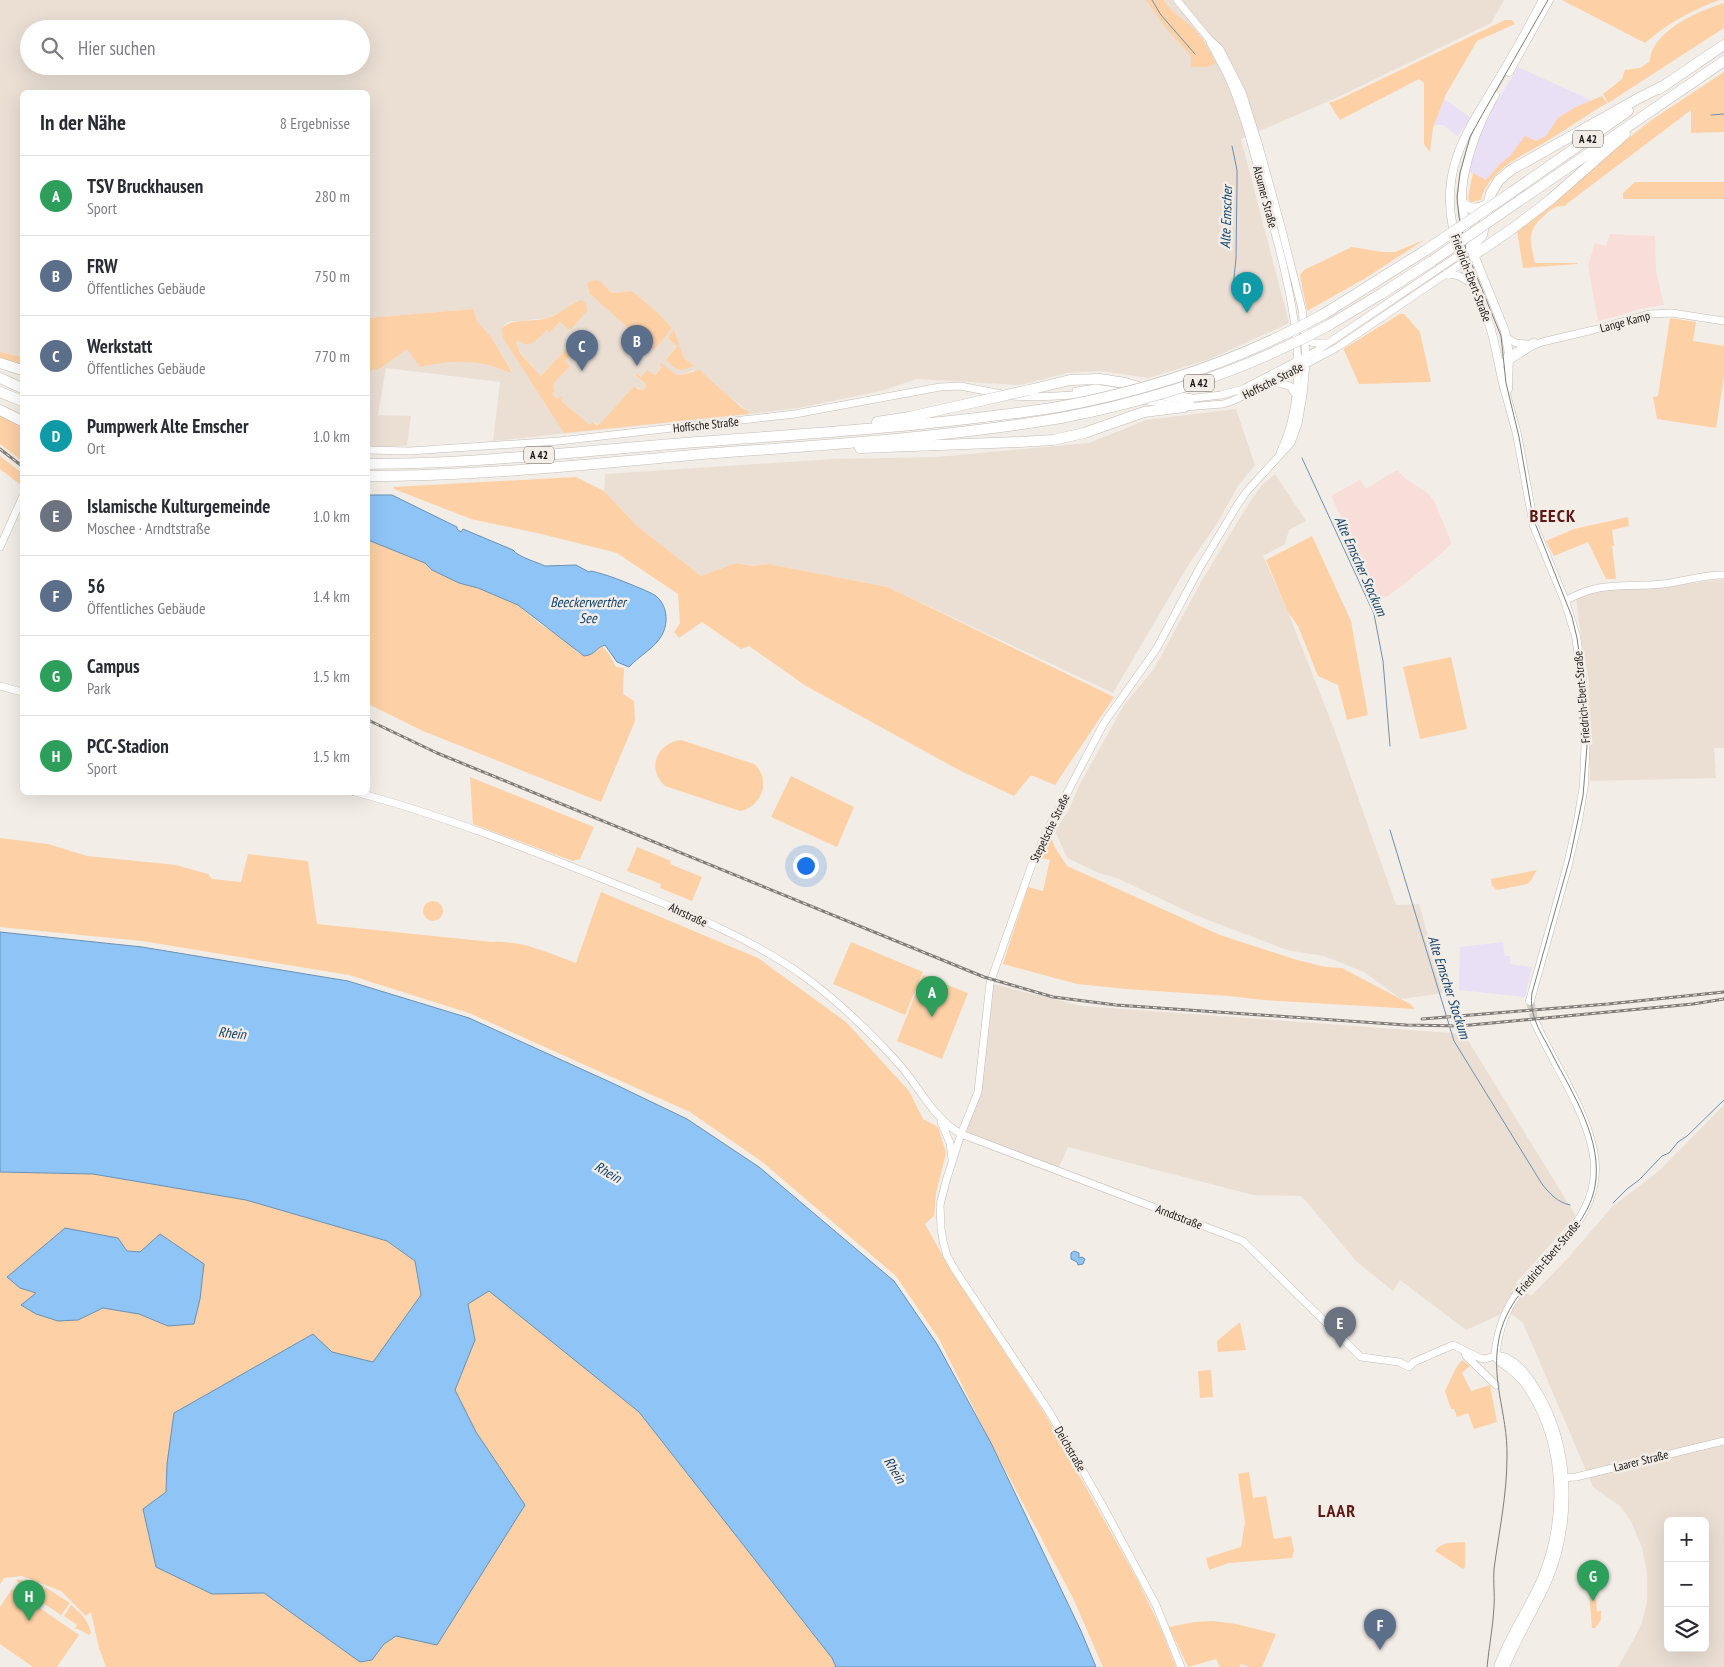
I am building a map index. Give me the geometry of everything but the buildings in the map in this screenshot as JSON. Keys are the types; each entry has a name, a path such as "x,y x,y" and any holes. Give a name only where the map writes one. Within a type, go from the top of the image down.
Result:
{"highway":[{"name":"A 42","path":"370,464 491,459 984,418 1058,407 1132,391 1206,368 1257,347 1324,314 1426,250 1724,45"},
{"name":"A 42","path":"370,476 473,473 985,430 1061,418 1135,402 1192,385 1270,354 1329,325 1381,294 1724,61"},
{"path":"1472,251 1482,235 1488,204 1494,187 1499,180 1511,170 1663,86"},
{"path":"1472,251 1512,230 1550,200 1624,136 1632,123"},
{"path":"1462,203 1474,209 1488,204"},
{"path":"0,363 20,369"},
{"path":"0,378 20,387"},
{"path":"832,432 869,423 910,417 1070,380 1100,379 1125,383 1187,403"},
{"path":"0,392 20,400"},
{"path":"820,445 841,449 1046,440 1084,433 1144,412 1187,403"},
{"path":"0,410 20,420"}],"main road":[{"name":"Friedrich-Ebert-Straße","path":"1530,1001 1573,842 1584,778 1586,731 1581,668 1576,636 1565,601 1534,526 1508,396 1488,323 1461,258 1450,217 1450,190 1454,163 1463,140 1543,0"},
{"name":"Friedrich-Ebert-Straße","path":"1508,396 1509,358 1507,338 1495,304 1472,251 1463,216 1463,184 1467,166 1486,113 1549,0"},
{"name":"Friedrich-Ebert-Straße","path":"1496,1356 1499,1332 1510,1304 1580,1220 1589,1203 1595,1181 1594,1152 1586,1127 1534,1022"},
{"path":"1496,1356 1507,1358 1516,1365 1540,1396 1558,1443 1564,1511 1558,1548 1548,1580 1508,1643 1498,1667"},
{"path":"1505,1667 1528,1612"}],"street":[{"name":"Alsumer Straße","path":"1177,0 1209,39 1220,49 1242,92 1298,290 1306,356"},
{"name":"Alsumer Straße","path":"1209,39 1231,82 1249,134 1290,298 1296,328 1298,364"},
{"name":"Hoffsche Straße","path":"370,450 410,451 559,442 795,414 940,387 960,386 998,394 1041,398 1096,388 1187,403 1223,404 1274,382 1306,356 1472,251"},
{"name":"Hoffsche Straße","path":"1187,403 1243,389 1298,364 1306,364 1338,347 1446,273 1461,258"},
{"path":"1446,273 1459,276 1471,283"},
{"name":"Lange Kamp","path":"1499,364 1536,344 1649,314 1672,313 1724,321"},
{"path":"1305,338 1314,343 1330,342"},
{"path":"1507,338 1516,343 1527,344"},
{"name":"Lange Kamp","path":"1509,358 1527,344 1545,338 1556,338"},
{"name":"Stepelsche Straße","path":"943,1241 940,1205 961,1134 978,1092 990,983 1031,866 1104,724 1157,648 1199,569 1242,499 1247,491 1291,443 1298,424 1306,356"},
{"name":"Stepelsche Straße","path":"1275,461 1284,443 1291,420 1296,394 1298,364"},
{"path":"1274,382 1290,386 1296,394"},
{"path":"1221,395 1223,404"},
{"path":"0,547 20,502"},
{"path":"1565,601 1589,590 1606,586 1662,584 1724,576"},
{"path":"0,686 20,691"},
{"name":"Ahrstraße","path":"365,795 461,824 542,854 670,906 769,954 805,977 851,1015 899,1065 938,1117 961,1134"},
{"path":"938,1117 950,1143 952,1161"},
{"name":"Arndtstraße","path":"961,1134 1243,1241 1361,1357 1399,1362 1409,1367 1414,1362 1449,1345 1456,1345 1464,1350"},
{"name":"Deichstraße","path":"943,1241 947,1256 955,1270 1050,1414 1104,1508 1156,1605 1181,1667"},
{"path":"1464,1350 1485,1359 1496,1356"},
{"path":"1464,1350 1466,1356 1496,1385"},
{"name":"Laarer Straße","path":"1561,1478 1576,1477 1724,1441"}],"shaded area":[{"path":"0,0 1504,0 1491,23 1338,97 1241,139 1289,323 1210,359 1148,378 1101,371 1067,373 1020,385 917,379 881,391 798,408 493,441 500,382 386,368 378,415 411,416 407,445 370,447 370,371 381,368 407,349 441,362 460,360 500,367 513,373 492,338 477,321 473,309 370,318 370,90 20,90 20,357 0,352","holes":["600,281 612,293 632,291 657,312 672,328 654,345 639,332 637,335 589,293 587,287","574,302 560,322 550,332 547,330 536,341 518,340 515,342 520,352 541,376 575,341 581,346 565,361 570,366 554,383 552,394 557,399 560,396 560,400 590,426 593,422 600,425 634,386 643,390 646,387 645,383 635,375 637,373 641,377 654,375 662,367 681,375 694,370 748,411 564,433 502,328 508,322 547,318 563,311","674,331 684,358 694,366 666,360 677,345"]},
{"path":"1146,0 1163,0 1196,31 1206,44 1216,63 1208,67 1191,67 1191,56 1165,27"},
{"path":"1562,0 1719,0 1680,18 1645,43"},
{"path":"1724,3 1724,28 1608,103 1603,94 1622,79 1625,70 1640,68 1649,62 1653,49 1667,32 1685,19"},
{"path":"1505,20 1512,20 1515,24 1477,41 1446,94 1433,128 1430,152 1424,144 1424,83 1419,79 1340,120 1329,103 1340,99"},
{"path":"1518,67 1593,101 1548,135 1536,142 1525,145 1485,183 1468,171 1479,138 1493,108"},
{"path":"1724,72 1724,132 1691,133 1691,110 1564,206 1555,207 1538,221 1531,237 1535,263 1577,264 1523,268 1517,230 1653,119"},
{"path":"1602,96 1607,103 1510,163 1492,179 1485,189 1481,200 1471,202 1468,198 1473,173 1486,180 1510,156 1525,136 1536,141 1546,136 1558,118 1576,107"},
{"path":"1444,99 1471,118 1457,136 1443,125 1434,125"},
{"path":"1635,182 1724,182 1724,199 1623,199 1623,193"},
{"path":"1610,234 1655,236 1656,271 1664,305 1644,308 1598,320 1588,266 1595,243 1606,246"},
{"path":"1424,240 1364,279 1307,311 1300,275 1304,270 1352,247 1395,252"},
{"path":"594,280 600,281 612,293 632,291 657,312 672,328 654,350 652,348 654,345 639,332 636,335 589,293 587,284"},
{"path":"582,300 586,304 587,311 570,330 560,322 549,333 547,330 530,344 522,343 518,340 516,343 520,353 541,376 575,340 581,346 585,341 588,344 584,350 581,351 579,349 575,351 565,361 570,366 554,383 553,389 555,390 552,394 557,399 560,396 563,398 561,401 590,425 593,422 596,425 600,424 634,386 643,390 646,387 645,383 635,375 637,373 641,377 647,370 655,375 662,367 661,363 675,374 681,375 699,370 742,408 748,411 748,414 564,433 503,338 502,328 512,322 552,316"},
{"path":"473,309 477,321 492,338 513,374 490,365 467,362 432,364 420,367 407,349 381,368 370,371 370,318"},
{"path":"1400,314 1404,314 1420,332 1431,382 1359,384 1344,350 1345,348"},
{"path":"1670,318 1696,322 1693,341 1724,346 1724,376 1716,428 1657,419 1653,397 1658,396"},
{"path":"674,330 684,358 694,366 679,369 666,360 677,346 668,338"},
{"path":"0,352 20,357 20,365 0,358"},
{"path":"1236,409 1255,465 1238,486 1218,522 1187,567 1113,693 888,587 768,564 752,566 736,563 701,576 637,526 604,491 605,474 834,459 937,457 1089,443 1146,420"},
{"path":"0,415 20,425 20,459 0,444"},
{"path":"0,456 20,471 20,484 0,469"},
{"path":"1397,470 1427,493 1434,501 1451,544 1403,585 1388,596 1378,600 1363,563 1331,496 1360,480 1366,489"},
{"path":"1275,474 1306,521 1289,530 1285,544 1263,556 1288,612 1334,729 1396,905 1419,904 1444,993 1401,999 1364,972 1324,956 1287,950 1195,915 1119,879 1099,873 1067,858 1055,831 1068,811 1080,784 1124,705 1154,669 1201,582 1249,503 1262,485"},
{"path":"576,477 604,491 637,526 701,576 736,563 752,566 768,564 888,587 1114,697 1055,785 1031,775 1014,796 959,770 806,686 749,646 741,649 702,622 679,638 674,632 680,623 678,594 617,553 471,519 393,487"},
{"path":"1628,517 1629,526 1612,530 1616,579 1606,579 1588,542 1554,556 1546,541 1574,529"},
{"path":"1312,536 1351,621 1368,715 1347,720 1338,685 1318,676 1298,626 1288,612 1266,560"},
{"path":"370,541 425,563 432,570 459,583 478,588 518,605 540,624 566,641 578,653 591,655 602,646 616,667 624,668 623,694 634,701 635,721 601,802 423,731 370,705"},
{"path":"1723,579 1724,748 1714,748 1716,778 1590,781 1589,682 1576,597 1592,590 1658,588"},
{"path":"1451,657 1467,729 1420,739 1403,667"},
{"path":"681,740 754,764 763,777 762,792 759,798 754,804 740,811 665,786 656,772 657,758 660,751 666,746"},
{"path":"791,776 854,807 837,847 771,817"},
{"path":"470,777 594,827 580,859 573,861 473,824"},
{"path":"1051,835 1054,846 1067,866 1220,935 1297,960 1326,967 1342,968 1410,1004 1415,1009 1263,1000 1077,984 1003,964 1028,887 1043,891 1050,860 1040,858"},
{"path":"0,838 48,844 87,856 176,865 208,874 212,879 241,882 248,854 308,861 317,924 514,943 535,948 576,963 601,892 758,958 846,1022 909,1091 923,1119 938,1127 946,1153 936,1193 934,1216 925,1224 948,1265 1045,1414 1138,1581 1161,1629 1176,1667 1103,1667 1073,1598 991,1443 939,1339 896,1276 761,1161 690,1112 469,1013 349,975 142,941 0,927"},
{"path":"637,847 671,861 670,864 702,877 692,901 660,888 661,884 627,871"},
{"path":"1537,870 1527,884 1497,890 1492,886 1491,879"},
{"path":"433,901 440,904 443,911 440,918 433,921 426,918 423,911 426,904"},
{"path":"851,942 923,972 905,1015 833,984"},
{"path":"1503,942 1505,956 1510,956 1510,964 1532,967 1525,997 1459,990 1460,947"},
{"path":"923,975 968,993 942,1059 897,1041"},
{"path":"993,984 1082,1006 1464,1034 1576,1216 1516,1283 1531,1296 1567,1259 1612,1207 1660,1170 1724,1105 1724,1667 1618,1667 1642,1622 1647,1602 1647,1572 1642,1548 1631,1521 1620,1506 1593,1487 1523,1323 1508,1311 1466,1330 1400,1280 1393,1291 1357,1262 1300,1196 1253,1195 1068,1147 1059,1167 966,1132 981,1093"},
{"path":"0,1172 93,1174 246,1200 387,1241 415,1261 421,1295 373,1363 332,1352 167,1464 166,1492 212,1594 264,1592 360,1662 372,1660 384,1644 396,1636 476,1432 455,1390 475,1340 468,1304 489,1290 639,1412 832,1658 836,1667 106,1667 99,1648 91,1612 86,1616 61,1591 22,1576 4,1578 0,1584"},
{"path":"1240,1322 1246,1350 1218,1352 1217,1341"},
{"path":"1462,1360 1470,1366 1462,1373 1471,1391 1490,1385 1497,1422 1474,1429 1468,1413 1457,1417 1454,1409 1451,1409 1445,1391"},
{"path":"1211,1370 1213,1397 1200,1398 1198,1371"},
{"path":"1249,1472 1253,1498 1266,1496 1274,1539 1291,1536 1294,1550 1292,1558 1229,1563 1209,1570 1206,1558 1241,1547 1245,1522 1238,1474"},
{"path":"1465,1542 1465,1567 1463,1569 1435,1551 1445,1544"},
{"path":"17,1579 44,1586 36,1597 22,1588 20,1591"},
{"path":"45,1587 70,1603 61,1615 37,1599"},
{"path":"12,1589 79,1635 57,1667 33,1667 0,1644 0,1607"},
{"path":"1589,1591 1595,1591 1597,1611 1601,1611 1601,1620 1595,1628 1592,1628"},
{"path":"71,1605 86,1621 91,1633 89,1635 75,1629 77,1625 64,1616"},
{"path":"1213,1621 1236,1624 1276,1634 1262,1667 1250,1667 1241,1664 1239,1667 1220,1667 1216,1659 1188,1667 1169,1627 1194,1622"}],"water":[{"name":"Beeckerwerther See","path":"370,495 392,495 457,527 461,532 463,529 545,566 576,565 589,572 611,577 651,593 663,604 666,614 666,625 662,635 655,644 629,667 617,662 605,645 584,656 518,605 478,588 459,583 432,570 425,563 370,541"},
{"name":"Rhein","path":"0,932 142,947 348,981 469,1018 687,1119 759,1167 894,1281 937,1344 991,1443 1081,1631 1096,1667 836,1667 832,1658 639,1412 489,1291 468,1304 475,1340 455,1390 476,1432 525,1505 437,1645 396,1636 384,1644 372,1660 360,1662 264,1593 212,1594 156,1567 143,1509 166,1492 167,1464 174,1413 313,1334 332,1352 373,1362 421,1295 415,1261 387,1241 246,1200 93,1174 0,1172"},
{"path":"65,1228 118,1238 127,1251 140,1252 160,1234 204,1264 200,1299 194,1324 168,1326 139,1314 103,1308 78,1320 58,1321 36,1314 21,1305 36,1293 20,1288 7,1277"},
{"path":"1074,1251 1079,1253 1079,1258 1085,1259 1083,1264 1078,1265 1077,1262 1071,1259 1071,1253"}],"waterway":[{"name":"Alte Emscher","path":"1152,0 1161,15 1195,54"},
{"name":"Alte Emscher","path":"1711,115 1724,114"},
{"name":"Alte Emscher","path":"1232,146 1237,170 1236,258 1233,288"},
{"name":"Alte Emscher Stockum","path":"1302,458 1374,614 1383,661 1390,746"},
{"name":"Alte Emscher Stockum","path":"1390,830 1454,1041 1542,1184 1554,1197 1570,1205"},
{"name":"Alte Emscher Stockum","path":"1613,1203 1724,1100"}],"tunnel":[{"path":"1530,1001 1535,1022"}],"tram line":[{"path":"1487,1667 1494,1602 1494,1569 1507,1471 1505,1424 1497,1379 1498,1347 1501,1330 1510,1310 1522,1291 1582,1219 1591,1200 1596,1179 1596,1161 1588,1127 1573,1093 1538,1027 1533,1014 1531,1000 1570,858 1583,796 1587,746 1583,681 1577,638 1572,617 1533,518 1519,437 1506,383 1501,336 1466,250 1457,197 1460,173 1470,137 1548,0"}],"railway":[{"path":"0,449 20,464"},
{"path":"370,721 437,753 984,977 1053,997 1116,1005 1406,1025 1460,1026 1693,1004 1724,999"},
{"path":"1422,1019 1608,1004 1724,992"}],"place":[{"name":"Pumpwerk Alte Emscher","path":"1247,313"},
{"name":"FRW","path":"637,366"},
{"name":"Werkstatt","path":"582,371"},
{"name":"TSV Bruckhausen","path":"932,1017"},
{"name":"Islamische Kulturgemeinde","path":"1340,1348"},
{"name":"Campus","path":"1593,1601"},
{"name":"PCC-Stadion","path":"29,1621"},
{"name":"56","path":"1380,1650"}],"district":[{"name":"BEECK","path":"1553,516"},
{"name":"LAAR","path":"1337,1511"}]}
